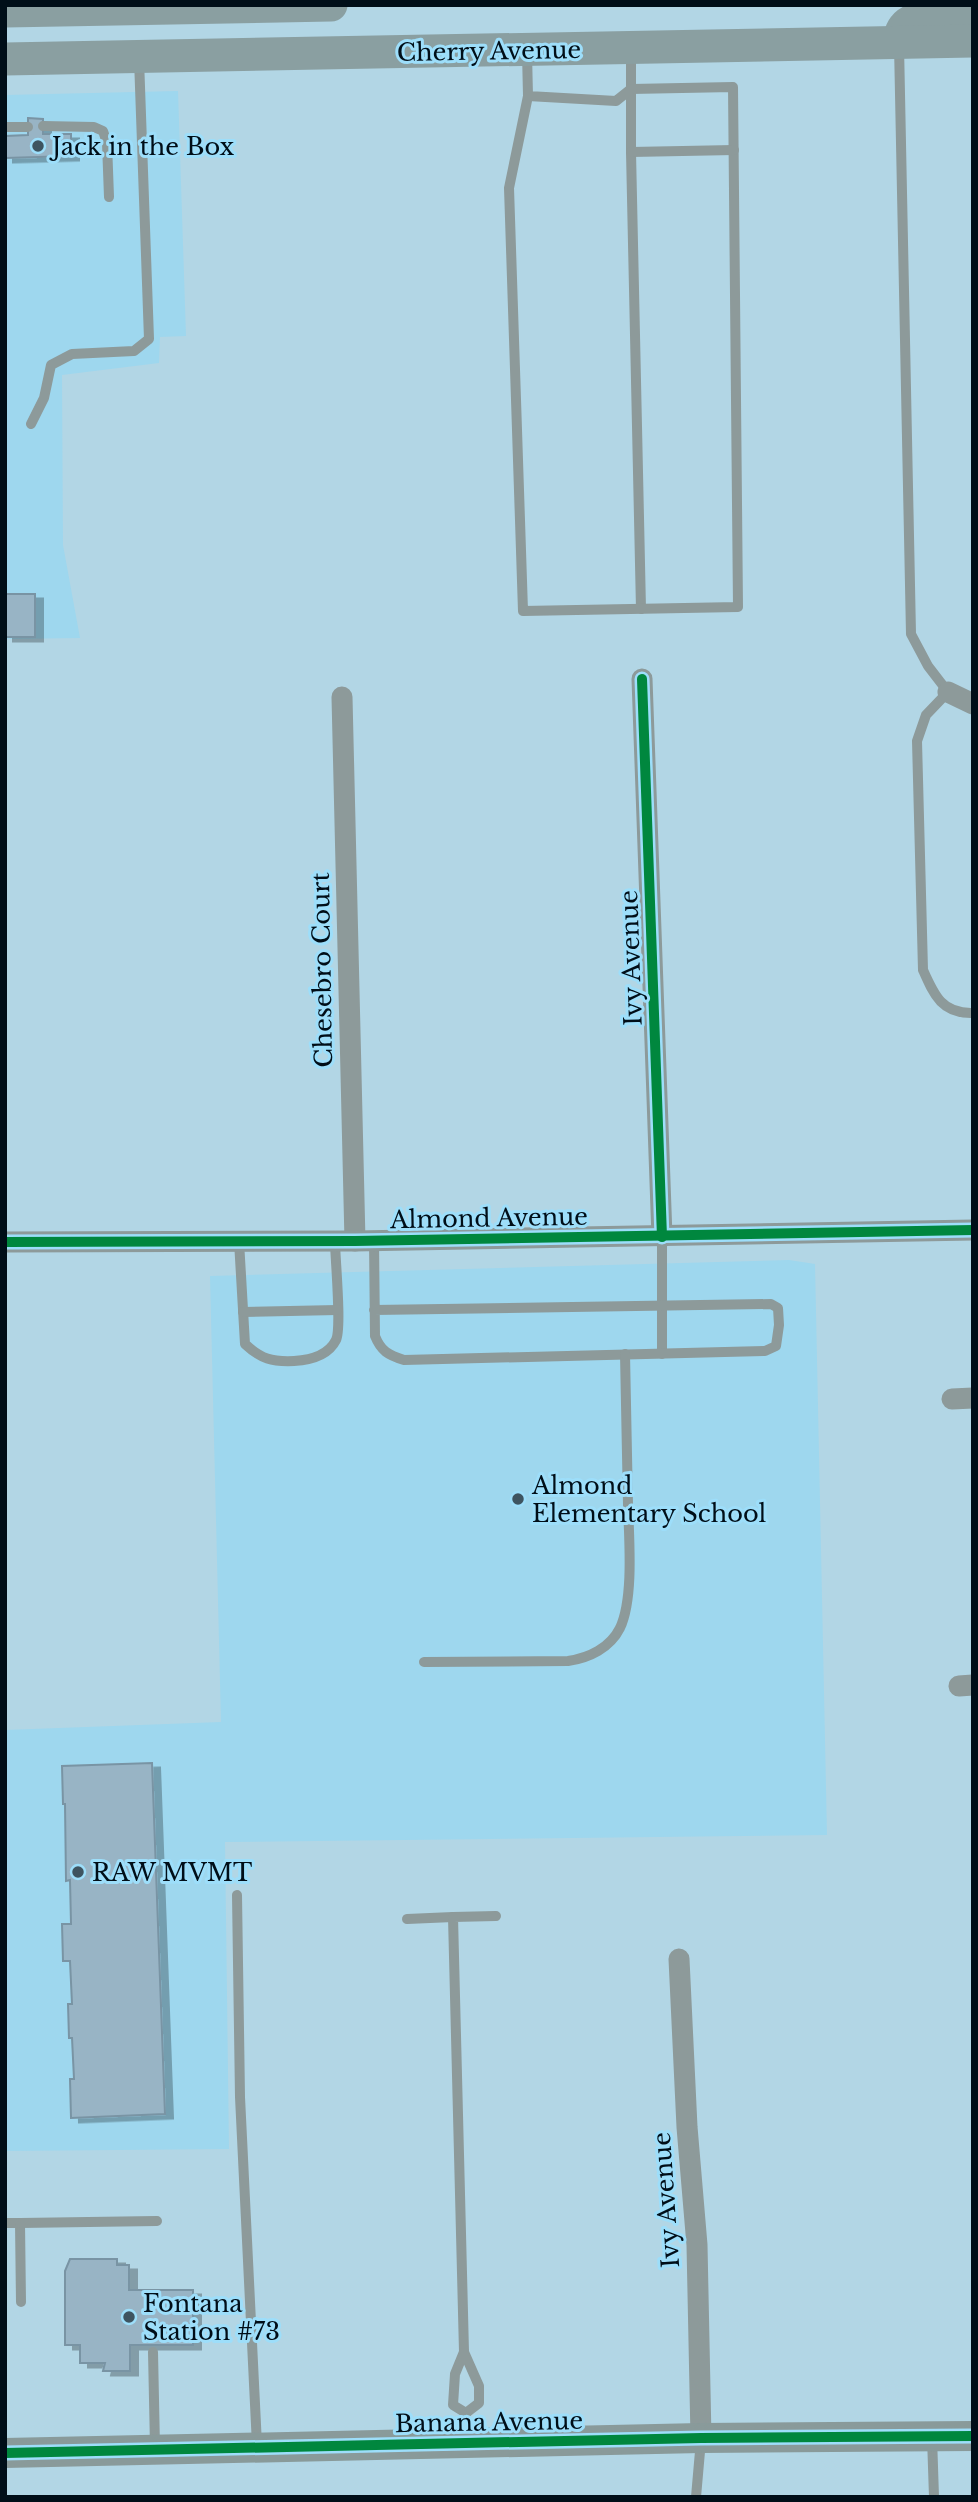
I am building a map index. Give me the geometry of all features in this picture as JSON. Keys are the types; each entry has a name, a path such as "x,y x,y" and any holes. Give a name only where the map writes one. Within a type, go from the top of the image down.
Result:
{"main road":[{"path":"5,11 108,7 331,5"},
{"path":"899,42 902,30 912,19 973,17"},
{"name":"Cherry Avenue","path":"5,59 973,41"}],"street":[{"name":"Ivy Avenue","path":"642,679 662,1237"},
{"path":"948,692 973,704"},
{"name":"Chesebro Court","path":"342,697 354,1241"},
{"name":"Almond Avenue","path":"5,1242 354,1241 973,1230"},
{"name":"Ivy Avenue","path":"679,1959 687,2127 697,2245 701,2438"},
{"name":"Banana Avenue","path":"5,2453 257,2448 467,2428 701,2438 973,2436"}],"lane":[{"path":"899,42 911,634 928,666 948,692 926,715 917,741 923,970 935,998 959,1014 973,1013"},
{"path":"631,48 641,609"},
{"path":"527,50 528,96 509,188 523,611 738,607 733,87 631,89 615,101 528,96"},
{"path":"31,424 44,398 51,365 72,354 134,351 149,339 138,56"},
{"path":"43,126 94,127 103,131 107,143 109,197"},
{"path":"5,127 28,127"},
{"path":"631,152 734,150"},
{"path":"662,1237 662,1354"},
{"path":"239,1241 245,1344 257,1356 278,1362 307,1361 325,1354 337,1338 337,1310 354,1241"},
{"path":"354,1241 374,1310 375,1336 380,1349 404,1360 765,1351 776,1346 779,1325 778,1308 771,1304 374,1310"},
{"path":"243,1312 337,1310"},
{"path":"424,1662 587,1659 602,1649 619,1631 627,1603 629,1560 625,1354"},
{"path":"237,1895 240,2097 257,2448"},
{"path":"407,1919 496,1916"},
{"path":"453,1917 464,2352 453,2387 453,2405 467,2428"},
{"path":"5,2223 157,2221"},
{"path":"20,2223 21,2302"},
{"path":"153,2352 155,2450"},
{"path":"464,2352 479,2386 479,2403 467,2428"},
{"path":"453,2387 479,2386"},
{"path":"932,2436 934,2497"},
{"path":"696,2497 701,2438"}],"shaded area":[{"path":"178,91 186,336 160,337 159,363 62,375 63,545 80,638 5,639 5,95"},
{"name":"Almond Elementary School","path":"789,1260 815,1264 827,1835 225,1842 229,2149 5,2151 5,1730 221,1722 210,1276"}],"building":[{"name":"Jack in the Box","path":"28,118 43,119 43,134 71,134 71,156 5,158 5,136 28,135"},
{"path":"5,594 35,594 35,637 5,637"},
{"path":"152,1763 165,2114 71,2118 70,2079 74,2079 68,2004 72,2004 70,1961 63,1961 62,1924 71,1924 70,1880 66,1881 62,1766"},
{"name":"Fontana Station #73","path":"70,2259 117,2259 117,2265 129,2265 129,2290 193,2290 193,2345 130,2345 130,2371 103,2371 105,2363 80,2363 80,2345 65,2345 65,2271"}],"cycle path":[{"path":"642,679 662,1237"},
{"path":"5,1242 355,1241 973,1230"},
{"path":"5,2453 701,2438 973,2436"}],"place":[{"name":"Jack in the Box","path":"38,146"},
{"name":"Almond Elementary School","path":"518,1499"},
{"name":"RAW MVMT","path":"78,1872"},
{"name":"Fontana Station #73","path":"129,2317"}]}
